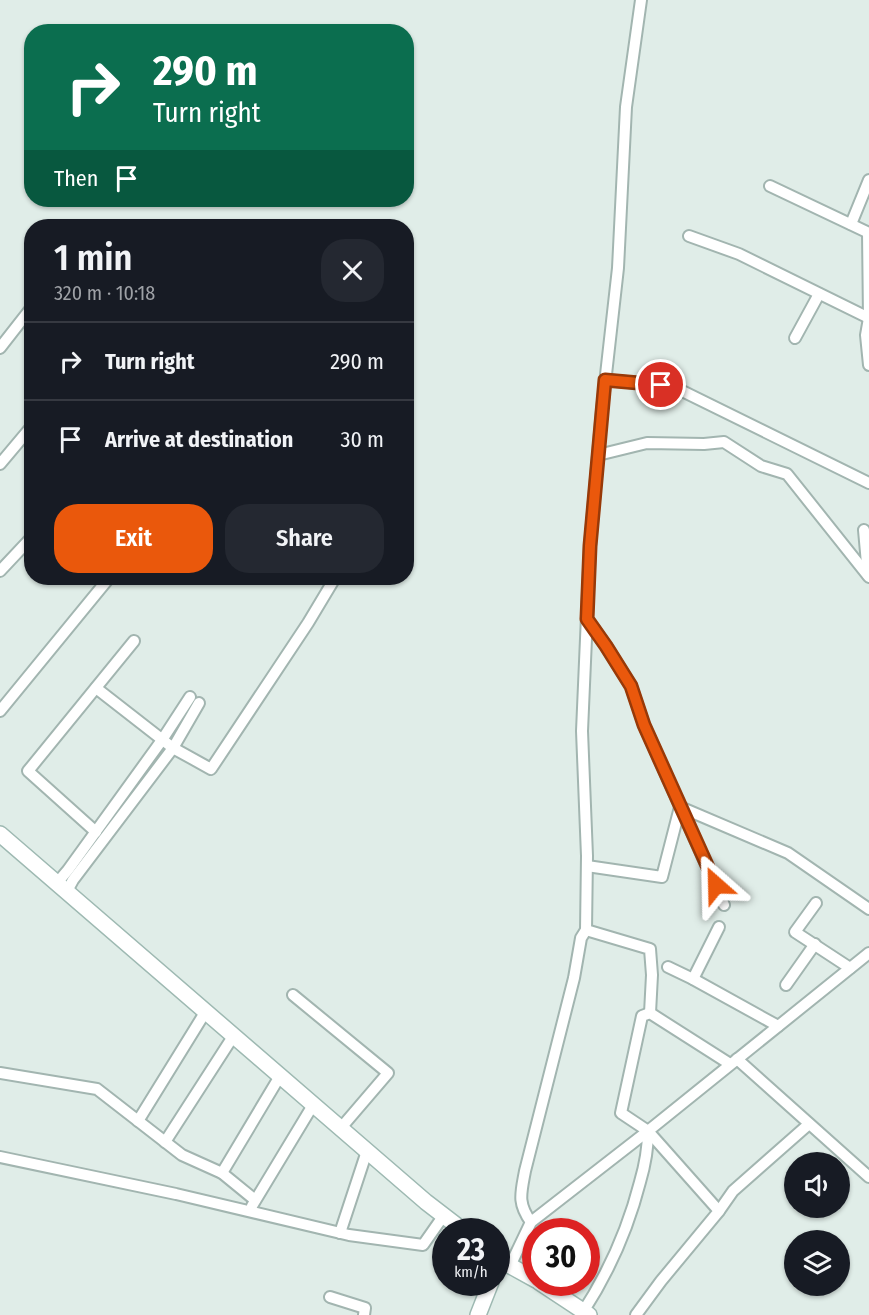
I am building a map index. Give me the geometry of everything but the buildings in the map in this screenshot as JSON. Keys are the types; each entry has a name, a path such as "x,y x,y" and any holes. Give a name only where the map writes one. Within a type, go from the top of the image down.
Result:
{"main road":[{"path":"0,834 340,1129 448,1218"},
{"path":"478,1315 485,1296"},
{"path":"560,1296 585,1314"}],"street":[{"path":"528,1218 523,1211 521,1197 525,1171 574,978 581,938 586,930 587,866 582,731 590,546 618,268 626,107 641,0"},
{"path":"851,224 869,180"},
{"path":"770,186 868,233 869,318 866,335 869,365"},
{"path":"689,236 739,254 869,318"},
{"path":"795,338 819,294"},
{"path":"0,348 24,317"},
{"path":"605,380 672,386 869,483"},
{"path":"0,464 24,436"},
{"path":"598,455 647,443 724,442 761,466 787,474 869,576"},
{"path":"864,530 869,576"},
{"path":"0,571 24,546"},
{"path":"0,711 103,585"},
{"path":"96,688 173,748 211,769 331,585"},
{"path":"587,619 631,686 644,725 724,905"},
{"path":"96,832 28,771 134,641"},
{"path":"194,700 173,748 73,880 62,887 96,832 162,740 194,700"},
{"path":"587,866 662,877 680,807"},
{"path":"680,807 788,853 869,909"},
{"path":"816,903 795,932 850,968"},
{"path":"693,979 719,927"},
{"path":"586,930 650,949 652,975 650,1013"},
{"path":"786,985 814,944"},
{"path":"536,1218 869,953"},
{"path":"668,967 778,1026"},
{"path":"293,995 388,1073 340,1129"},
{"path":"138,1121 206,1011"},
{"path":"650,1013 733,1062 810,1124 869,1177"},
{"path":"650,1013 642,1016 621,1113 648,1131 719,1212"},
{"path":"165,1142 234,1035"},
{"path":"0,1073 97,1089 182,1155 222,1173 255,1200"},
{"path":"222,1173 280,1076"},
{"path":"248,1211 313,1105"},
{"path":"636,1315 719,1212 733,1191 810,1124"},
{"path":"585,1314 621,1243 633,1209 648,1147 648,1131"},
{"path":"340,1233 367,1152"},
{"path":"0,1157 176,1194 340,1233 423,1245 444,1215"},
{"path":"510,1251 522,1235"},
{"path":"330,1298 365,1308 364,1315"}],"route":[{"path":"661,385 605,380 590,546 587,619 631,686 644,725 716,885"}]}
